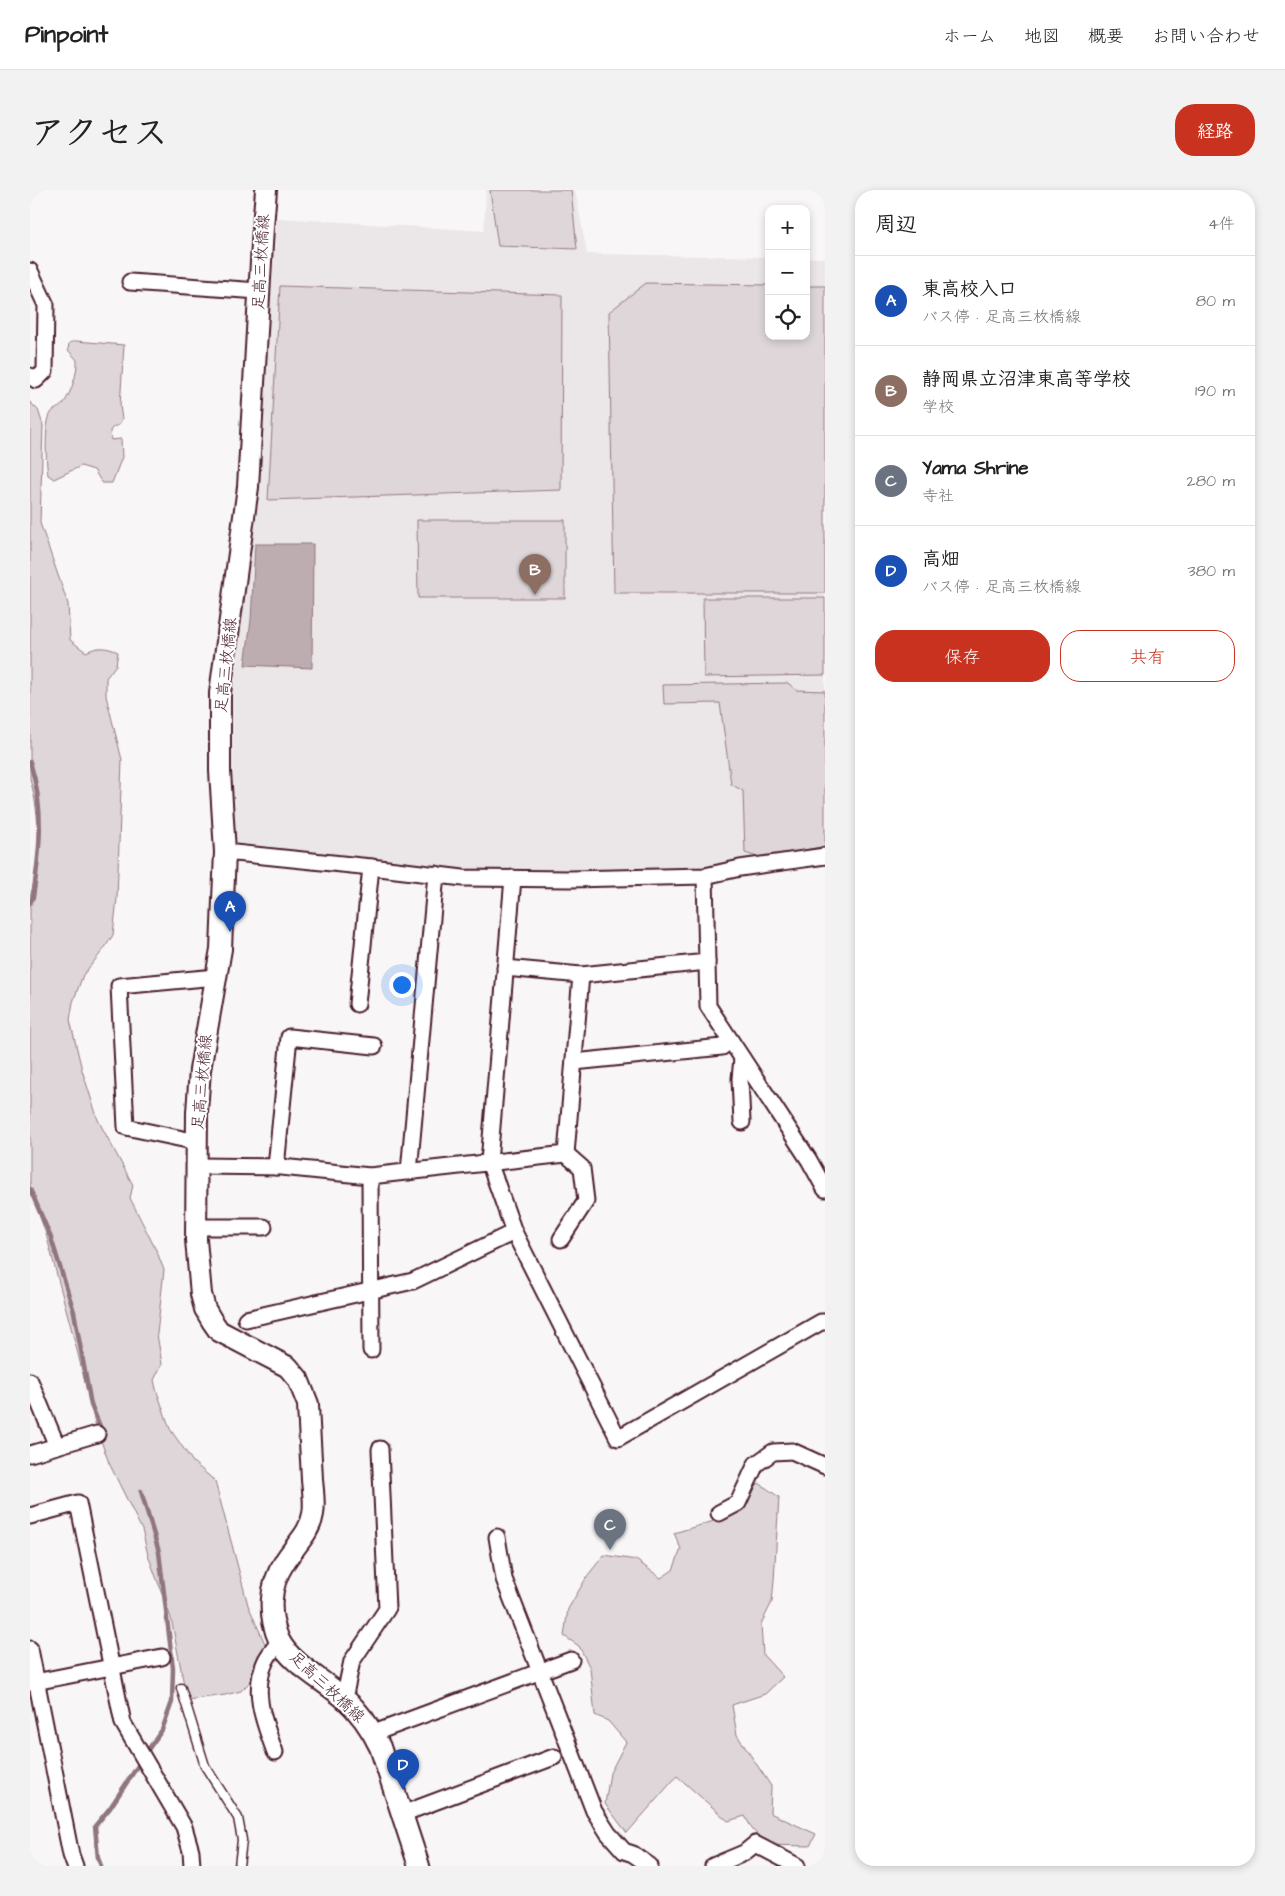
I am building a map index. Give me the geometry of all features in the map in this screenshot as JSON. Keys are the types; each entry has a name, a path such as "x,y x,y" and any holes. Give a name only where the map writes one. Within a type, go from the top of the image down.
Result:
{"main road":[{"name":"足高三枚橋線","path":"266,190 248,487 220,693 220,771 225,852 221,949 200,1070 196,1227 200,1294 205,1309 220,1331 288,1367 298,1379 308,1404 313,1514 304,1535 283,1564 272,1592 272,1609 280,1641 306,1670 344,1699 364,1718 374,1732 419,1866"}],"street":[{"path":"30,271 46,304 45,372 36,380 30,376"},
{"path":"130,282 259,291"},
{"path":"225,852 463,878 570,880 705,876 740,868 825,856"},
{"path":"357,1004 371,867"},
{"path":"409,1172 436,874"},
{"path":"705,876 708,1006 809,1160 825,1189"},
{"path":"512,878 489,1162 514,1232 618,1438 821,1322 825,1322"},
{"path":"505,968 581,975 707,962"},
{"path":"566,1154 581,975"},
{"path":"197,1142 126,1126 119,986 216,977"},
{"path":"276,1167 289,1037 374,1046"},
{"path":"574,1062 722,1047 730,1040"},
{"path":"742,1058 740,1079 742,1122"},
{"path":"197,1166 276,1167 370,1176 566,1154 582,1168 586,1201 560,1239"},
{"path":"370,1176 371,1350"},
{"path":"196,1227 264,1227"},
{"path":"246,1319 414,1281 514,1232"},
{"path":"30,1381 57,1446"},
{"path":"30,1454 97,1434"},
{"path":"344,1699 352,1661 387,1609 380,1449"},
{"path":"719,1512 738,1503 756,1464 772,1452 792,1451 825,1466"},
{"path":"30,1516 78,1503 123,1723 184,1827 191,1851 192,1866"},
{"path":"497,1538 504,1578 594,1811 608,1833 624,1851 633,1854 650,1866"},
{"path":"275,1752 262,1717 259,1699 260,1679 266,1660 280,1641"},
{"path":"30,1650 33,1682 75,1866"},
{"path":"33,1682 162,1657"},
{"path":"374,1732 572,1660"},
{"path":"402,1814 554,1758"},
{"path":"713,1866 744,1853 754,1844 796,1866"}],"lane":[{"path":"181,1688 205,1766 238,1818 242,1840 239,1866"}],"shaded area":[{"path":"486,190 575,190 587,254 765,257 765,340 810,340 810,258 825,258 825,846 706,868 565,873 462,871 233,846 233,693 255,497 277,218 484,231"},
{"path":"490,190 571,190 577,249 498,246"},
{"path":"646,283 765,285 765,340 810,340 810,286 825,286 825,593 614,593 609,312"},
{"path":"280,286 562,295 561,490 268,500"},
{"path":"76,341 124,345 120,406 122,419 119,425 113,427 110,431 111,440 121,439 122,457 112,483 102,483 94,470 81,466 54,479 48,475 47,426 52,412 63,404 69,395 77,360 68,350 69,343"},
{"path":"30,402 38,410 43,425 40,523 68,604 70,640 86,652 102,648 118,652 116,665 106,678 106,696 122,760 117,898 113,935 83,975 73,1002 70,1020 82,1070 98,1120 133,1185 130,1198 164,1270 157,1334 162,1364 154,1380 156,1389 170,1429 193,1462 215,1481 248,1605 266,1646 256,1661 253,1679 241,1691 225,1695 187,1700 171,1618 148,1555 142,1530 109,1463 96,1427 46,1234 30,1189 30,896 34,883 38,853 38,822 30,779"},
{"path":"417,520 565,520 565,598 418,598"},
{"path":"255,544 313,544 312,668 245,665 251,620"},
{"path":"703,598 825,598 825,675 704,677"},
{"path":"788,683 796,690 825,691 825,846 763,859 745,853 743,791 731,784 720,703 664,704 663,685"},
{"path":"759,1483 779,1497 772,1602 761,1624 763,1655 783,1677 765,1694 732,1705 737,1735 771,1786 770,1813 816,1834 810,1846 767,1845 752,1829 745,1816 728,1821 677,1776 627,1833 605,1804 610,1773 626,1742 608,1721 595,1715 590,1668 579,1646 564,1636 568,1609 588,1575 604,1555 636,1560 661,1578 673,1570 681,1549 674,1533 724,1518"}],"waterway":[{"path":"30,762 38,796 40,830 33,897 30,903"},
{"path":"30,1189 51,1238 74,1312 91,1405 102,1431"},
{"path":"141,1491 159,1552 173,1668 172,1702 162,1730 145,1754"},
{"path":"101,1866 98,1858 95,1826 110,1808 141,1761"}],"place":[{"name":"静岡県立沼津東高等学校","path":"535,595"},
{"name":"東高校入口","path":"230,932"},
{"name":"Yama Shrine","path":"610,1550"},
{"name":"高畑","path":"403,1790"}]}
